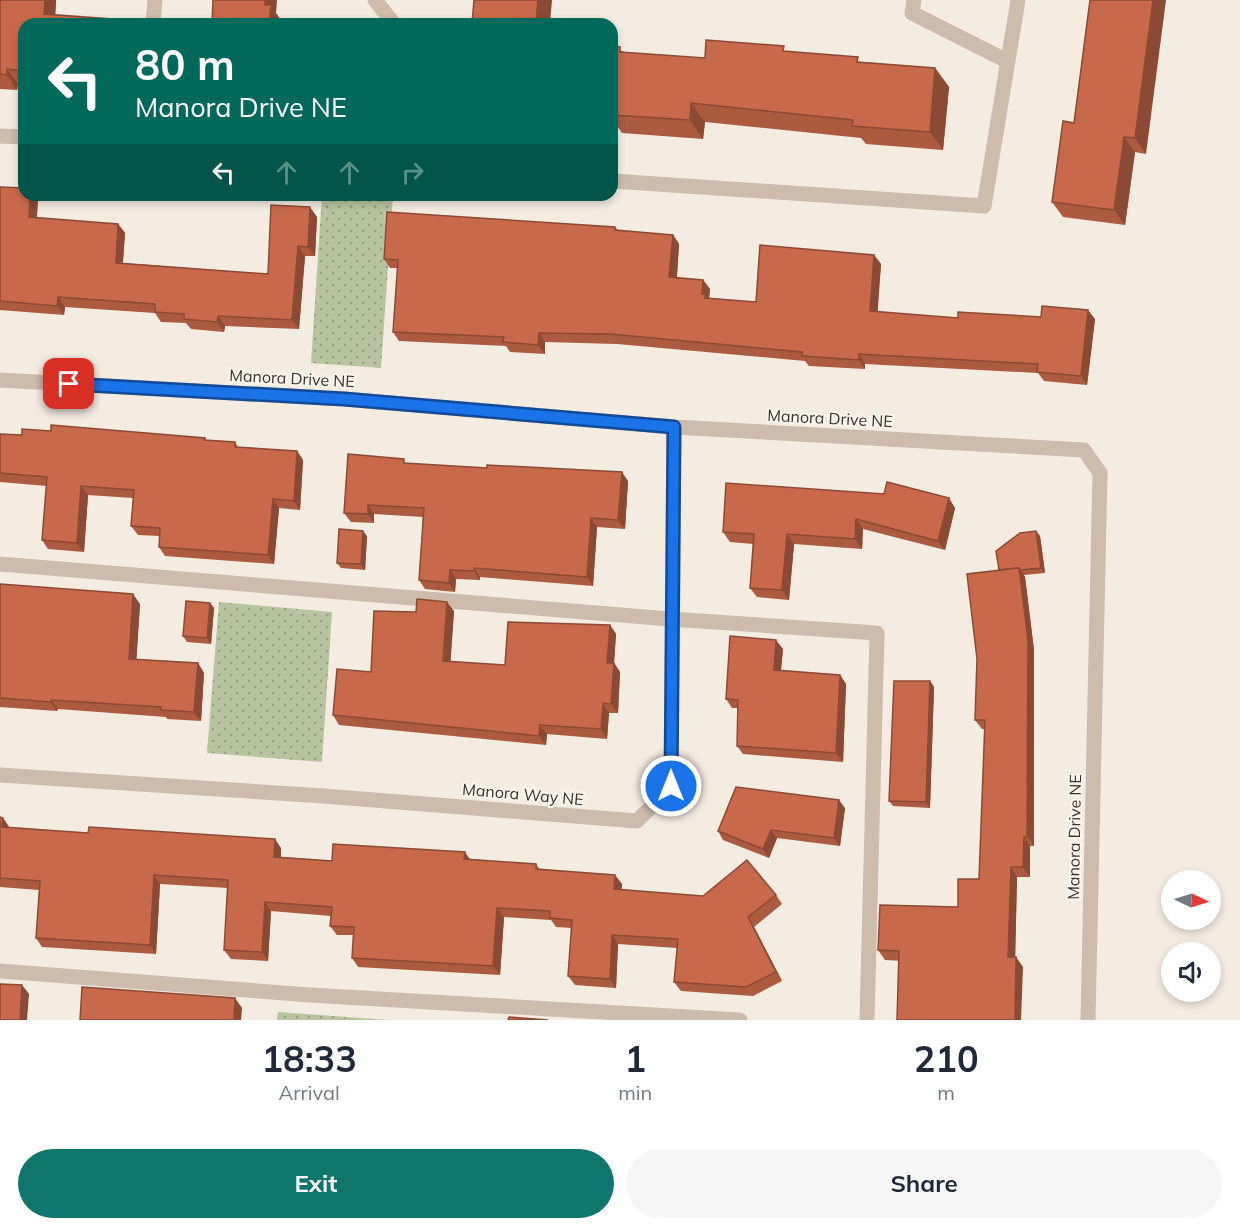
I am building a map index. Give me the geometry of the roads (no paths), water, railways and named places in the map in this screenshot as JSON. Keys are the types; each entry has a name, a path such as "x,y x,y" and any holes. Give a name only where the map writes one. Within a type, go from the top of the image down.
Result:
{"street":[{"path":"154,18 155,0"},
{"path":"375,0 389,18"},
{"path":"914,0 912,13 1007,61"},
{"path":"618,181 984,206 1018,0"},
{"path":"0,136 18,137"},
{"name":"Manora Drive NE","path":"0,380 344,399 674,427 1084,450 1100,473 1088,1020"},
{"name":"Manora Way NE","path":"0,776 324,796 637,821 671,786 670,619 674,427"},
{"path":"0,564 670,619 877,633 867,1020"},
{"path":"0,971 310,995 740,1020"}]}
